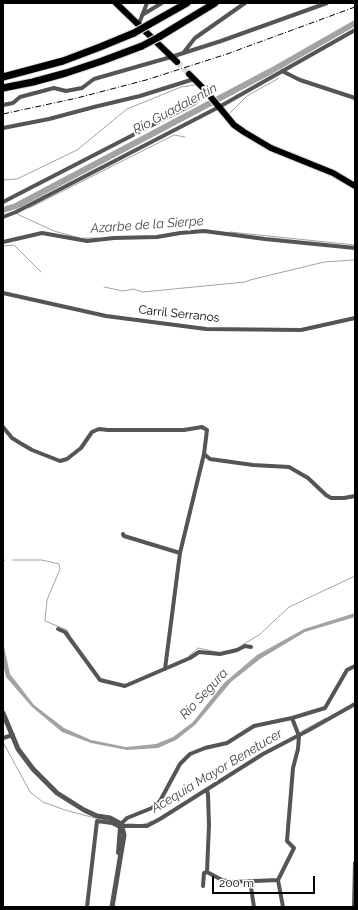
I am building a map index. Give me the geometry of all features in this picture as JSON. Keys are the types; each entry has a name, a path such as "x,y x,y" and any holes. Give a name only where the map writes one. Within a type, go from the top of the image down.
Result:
{"highway":[{"path":"3,77 63,61 100,47 148,25 187,3"},
{"path":"3,88 39,81 80,69 142,46 215,3"}],"main road":[{"path":"116,3 138,26 177,62"},
{"path":"189,74 237,127 256,140 276,150 333,173 355,186"}],"street":[{"path":"138,26 147,3"},
{"path":"142,15 162,3"},
{"path":"184,52 195,38 245,3"},
{"path":"3,105 13,104 20,97 54,88 66,91 82,88 94,79 171,57 256,29 327,3"},
{"path":"3,217 22,209 219,106 355,30"},
{"path":"282,71 300,80 355,98"},
{"path":"3,128 49,119 140,96 194,79"},
{"path":"3,202 209,95"},
{"path":"3,242 42,233 87,241 114,238 158,237 204,231 355,248"},
{"name":"Carril Serranos","path":"3,293 106,316 206,329 300,330 355,318"},
{"path":"3,427 12,438 20,444 60,461 67,459 81,448 92,432 98,428 108,430 184,430 202,427 205,428 208,433 204,454 180,553 165,669"},
{"path":"204,454 210,459 253,465 289,467 308,478 326,496 331,498 355,496"},
{"path":"123,534 124,536 180,553"},
{"path":"58,629 65,632 100,680 125,686 190,658 199,652 220,654 237,650 245,646 251,647"},
{"path":"112,907 124,835 122,825 127,818 152,808 160,801 180,764 190,754 205,748 227,743 254,726 292,718 324,708 347,670 355,666"},
{"path":"3,713 18,749 33,769 57,793 84,810 97,816 110,818 122,825 147,826 263,754 299,736 355,704"},
{"path":"283,907 278,880 294,848 287,841 293,768 298,749 299,736 292,718"},
{"path":"3,738 12,735"},
{"path":"203,886 204,873 207,872 209,825 207,790"},
{"path":"87,907 96,821 112,823 120,827 118,853 121,853"},
{"path":"354,907 355,862"},
{"path":"207,872 222,880 278,880"},
{"path":"250,881 254,907"}],"shaded area":[{"path":"355,613 355,617 305,632 260,659 231,682 195,725 176,740 158,748 127,750 91,743 62,732 32,707 6,677 3,664 3,642 10,674 34,705 64,728 91,740 126,747 156,744 173,737 193,722 224,683 257,655 304,629"}],"waterway":[{"name":"Río Guadalentín","path":"3,210 16,206 271,71 355,23"},
{"path":"229,114 247,96 279,78"},
{"path":"3,180 17,179 77,150 127,109 181,87 195,85"},
{"path":"29,208 174,135 185,137"},
{"name":"Azarbe de la Sierpe","path":"17,214 54,231 80,238"},
{"name":"Azarbe de la Sierpe","path":"230,232 355,245"},
{"name":"Azarbe de la Sierpe","path":"83,238 97,238"},
{"path":"3,246 14,245 41,272"},
{"path":"104,287 123,291 133,289 143,292 245,282 324,262 355,259"},
{"path":"13,560 42,560 59,564 60,569 47,600 45,621 67,630 70,635"},
{"path":"242,645 259,635 289,607 355,576"},
{"path":"189,656 198,648 217,652"},
{"name":"Acequia Mayor Benetucer","path":"302,731 326,718"},
{"name":"Acequia Mayor Benetucer","path":"3,742 30,792 43,802 95,818"},
{"name":"Acequia Mayor Benetucer","path":"102,819 111,821"},
{"name":"Acequia Mayor Benetucer","path":"144,824 152,821"},
{"name":"Acequia Mayor Benetucer","path":"126,824 134,824"}],"tunnel":[{"path":"177,62 189,74"}],"railway":[{"path":"3,114 77,98 146,80 227,54 355,7"}],"water label":[{"name":"Río Segura","path":"204,694"}]}
